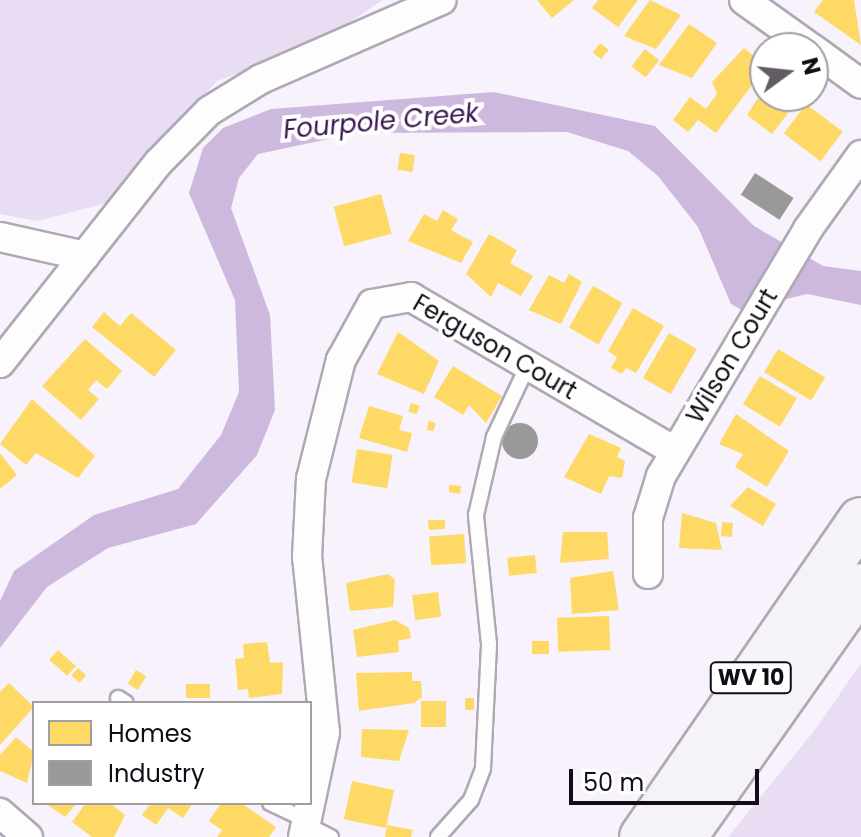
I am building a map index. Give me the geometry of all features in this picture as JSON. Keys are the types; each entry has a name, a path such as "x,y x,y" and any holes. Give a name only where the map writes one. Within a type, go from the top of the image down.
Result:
{"main road":[{"name":"WV 10","path":"642,837 861,520"},
{"name":"WV 10","path":"684,837 861,586"}],"street":[{"path":"0,363 85,256 209,111 261,79 442,0"},
{"path":"744,0 788,32"},
{"path":"829,61 861,84"},
{"name":"Wilson Court","path":"648,574 648,518 675,451 808,229 861,155"},
{"path":"0,237 85,256"},
{"name":"Ferguson Court","path":"312,830 325,704 307,515 325,409 353,331 372,304 411,297 675,451"},
{"path":"0,813 28,837"}],"lane":[{"path":"438,837 471,800 483,768 489,644 476,515 494,437 528,365"},
{"path":"273,805 312,830"}],"shaded area":[{"path":"0,0 383,0 312,47 217,81 106,203 38,221 0,214"},
{"path":"861,663 861,837 728,837 818,726"}],"water":[{"name":"Fourpole Creek","path":"494,92 655,126 754,226 823,266 861,271 861,305 807,294 742,310 731,304 698,227 658,176 628,151 567,132 357,133 258,154 239,178 231,208 270,315 275,410 257,455 196,524 108,548 47,587 0,648 0,601 14,571 94,515 178,489 221,435 239,392 235,300 189,193 203,148 223,128 271,109"}],"building: Homes":[{"path":"537,0 574,0 552,18"},
{"path":"598,0 638,0 618,27 592,8"},
{"path":"650,0 681,15 656,49 624,36"},
{"path":"823,0 854,0 861,45 814,12"},
{"path":"689,24 717,43 692,78 659,65"},
{"path":"600,43 609,50 601,59 593,52"},
{"path":"744,48 749,52 749,89 716,133 698,120 688,132 673,120 690,97 706,109 717,94 712,82"},
{"path":"645,49 659,60 646,77 631,66"},
{"path":"749,112 789,112 772,134 747,115"},
{"path":"800,112 817,112 843,132 820,161 784,134"},
{"path":"400,153 415,155 412,172 398,170"},
{"path":"381,194 392,234 344,246 334,207"},
{"path":"443,210 458,219 451,230 473,242 461,263 408,241 424,214 437,221"},
{"path":"489,234 517,250 510,263 533,276 521,296 498,283 491,297 466,274"},
{"path":"569,274 582,282 561,324 529,310 549,275 564,283"},
{"path":"593,286 622,303 598,345 569,328"},
{"path":"633,308 664,326 636,373 626,368 622,374 611,368 617,357 608,351"},
{"path":"104,312 120,326 131,313 176,350 154,377 92,327"},
{"path":"398,332 439,361 424,394 377,374"},
{"path":"669,333 697,349 671,394 643,378"},
{"path":"85,339 122,371 107,389 96,380 88,390 99,399 81,420 42,386"},
{"path":"778,349 825,377 811,400 764,372"},
{"path":"453,366 502,396 486,423 469,405 463,415 434,397"},
{"path":"760,376 797,398 780,426 743,404"},
{"path":"32,399 95,456 78,478 36,453 26,465 0,444"},
{"path":"411,403 420,406 417,414 408,412"},
{"path":"369,406 403,416 399,430 412,433 407,452 359,438"},
{"path":"736,414 789,451 767,487 735,467 743,454 719,444"},
{"path":"429,421 436,423 433,432 427,430"},
{"path":"589,434 621,448 617,457 625,461 622,478 609,476 601,494 564,477"},
{"path":"357,449 393,455 387,488 352,483"},
{"path":"0,453 17,475 0,489"},
{"path":"449,485 461,486 460,494 449,492"},
{"path":"748,487 776,504 763,526 730,506"},
{"path":"682,513 716,523 722,550 679,548"},
{"path":"428,520 445,520 445,529 429,530"},
{"path":"722,522 733,523 732,537 721,536"},
{"path":"563,532 607,532 609,559 560,563"},
{"path":"464,534 466,563 431,565 429,536"},
{"path":"535,555 537,573 509,576 507,558"},
{"path":"613,571 619,610 572,614 570,578"},
{"path":"388,574 395,580 393,607 350,611 346,583"},
{"path":"438,592 441,617 415,620 412,595"},
{"path":"609,616 610,650 558,652 557,618"},
{"path":"395,620 409,628 411,638 398,641 399,652 357,657 353,630"},
{"path":"532,641 549,641 549,654 532,654"},
{"path":"267,642 270,663 283,662 282,694 249,698 248,689 238,690 235,659 244,658 243,644"},
{"path":"58,650 76,666 67,676 49,660"},
{"path":"78,668 86,675 80,683 71,676"},
{"path":"136,670 146,676 138,690 128,684"},
{"path":"412,672 412,681 421,681 422,697 414,703 359,711 356,673"},
{"path":"9,683 32,705 32,709 0,745 0,692"},
{"path":"186,684 210,684 210,698 186,698"},
{"path":"465,698 474,698 474,710 465,710"},
{"path":"421,701 446,701 446,727 421,727"},
{"path":"362,729 409,730 399,761 361,757"},
{"path":"16,737 32,750 27,783 0,771 0,755"},
{"path":"352,781 394,790 386,828 344,819"},
{"path":"48,805 75,805 65,817"},
{"path":"85,805 112,805 125,815 114,837 92,837 72,822"},
{"path":"150,805 192,805 183,818 168,808 156,825 142,815"},
{"path":"220,805 244,805 276,827 269,837 217,837 222,830 209,821"},
{"path":"387,825 413,830 411,837 385,837"}],"building: Industry":[{"path":"755,173 794,198 779,220 741,195"},
{"path":"520,423 533,428 538,441 533,454 520,459 507,454 502,441 507,428"}]}
